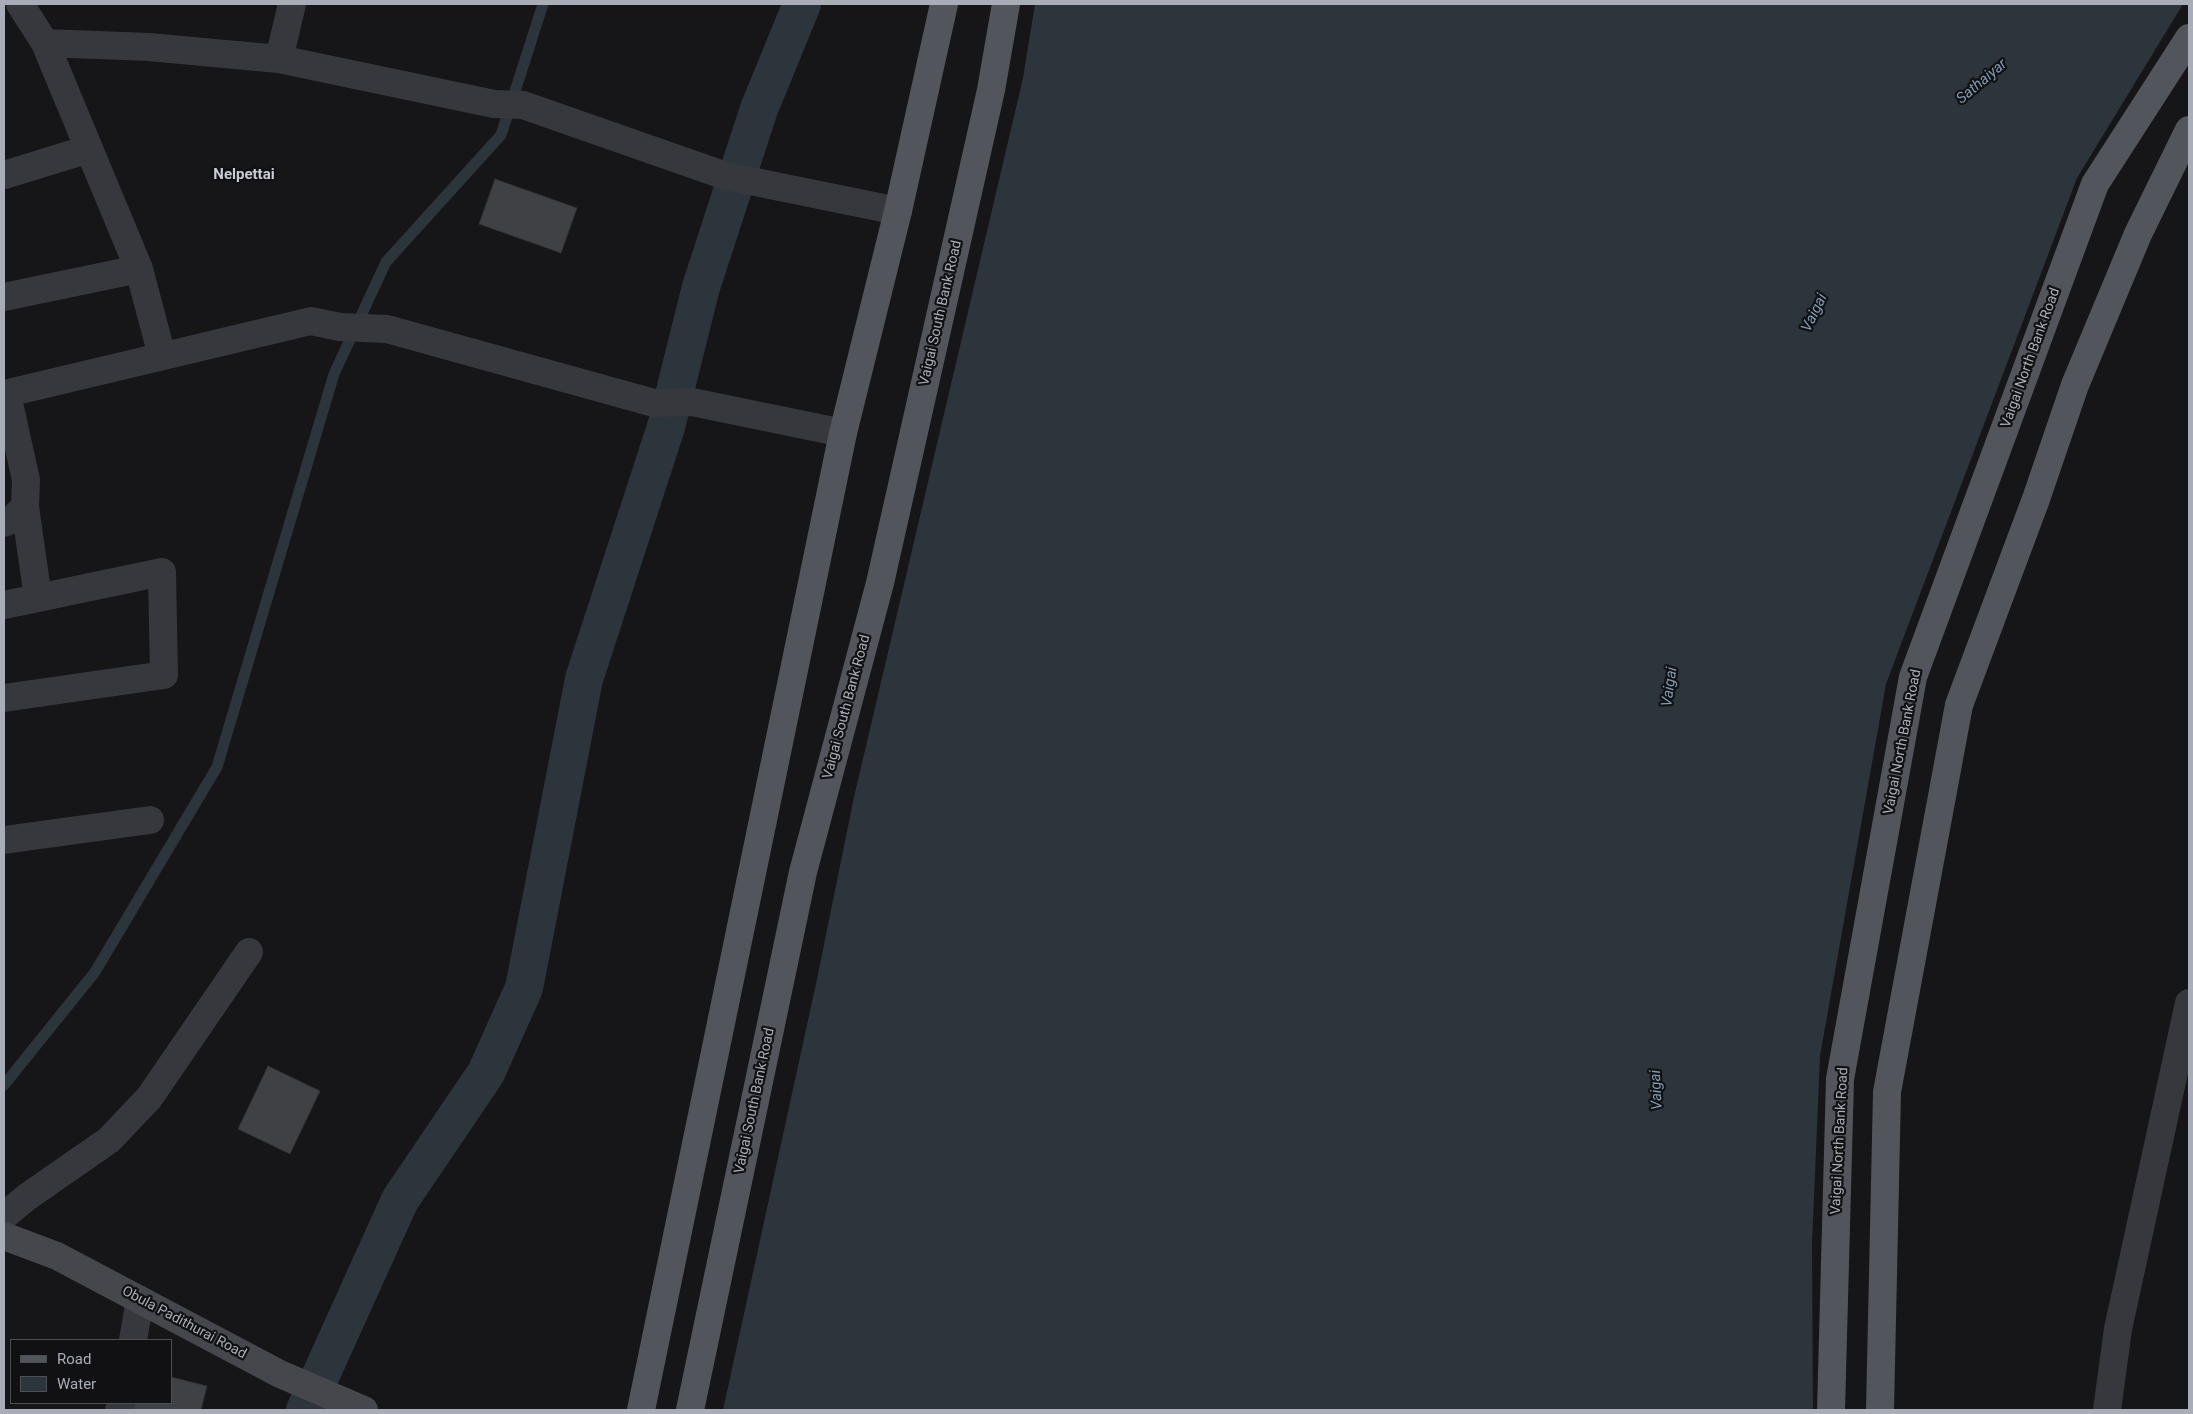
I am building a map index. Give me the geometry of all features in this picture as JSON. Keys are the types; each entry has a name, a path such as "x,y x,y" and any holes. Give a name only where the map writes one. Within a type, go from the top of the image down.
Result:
{"main road":[{"path":"641,1410 844,433 898,212 944,4"},
{"name":"Vaigai South Bank Road","path":"690,1410 802,872 880,583 991,90 1006,4"},
{"name":"Vaigai North Bank Road","path":"1831,1410 1840,1079 1913,677 2095,184 2189,38"},
{"path":"1880,1410 1887,1092 1958,705 2036,499 2075,385 2138,234 2189,130"},
{"name":"Obula Padithurai Road","path":"4,1236 57,1256 280,1374 364,1410"}],"street":[{"path":"20,4 45,43 139,269 162,356"},
{"path":"278,59 292,4"},
{"path":"45,43 149,47 278,59 494,104 523,106 726,176 898,212"},
{"path":"4,175 89,149"},
{"path":"4,297 139,269"},
{"path":"38,598 14,515 26,480 5,394 311,321 340,327 387,329 654,403 692,402 844,433"},
{"path":"4,605 162,572 164,675 4,698"},
{"path":"4,840 150,820"},
{"path":"4,1216 26,1197 109,1140 149,1098 249,952"},
{"path":"2107,1410 2118,1329 2189,1003"},
{"path":"133,1339 140,1300"}],"water":[{"path":"1035,4 2183,4 2077,178 1886,684 1820,1056 1812,1244 1813,1410 723,1410 817,979 854,797 1023,78"}],"building":[{"path":"495,179 577,208 561,253 479,224"},
{"path":"268,1066 320,1091 290,1154 238,1129"},
{"path":"172,1377 207,1386 201,1410 124,1410 118,1404 172,1404"}],"waterway":[{"path":"4,1085 95,972 217,767 334,374 386,262 501,135 543,4"},
{"path":"305,1410 400,1200 486,1073 524,988 584,679 666,427 701,287 759,109 802,4"}],"district":[{"name":"Nelpettai","path":"244,175"}],"water label":[{"name":"Sathaiyar","path":"1982,82"},
{"name":"Vaigai","path":"1815,313"},
{"name":"Vaigai","path":"1670,687"},
{"name":"Vaigai","path":"1657,1090"}]}
